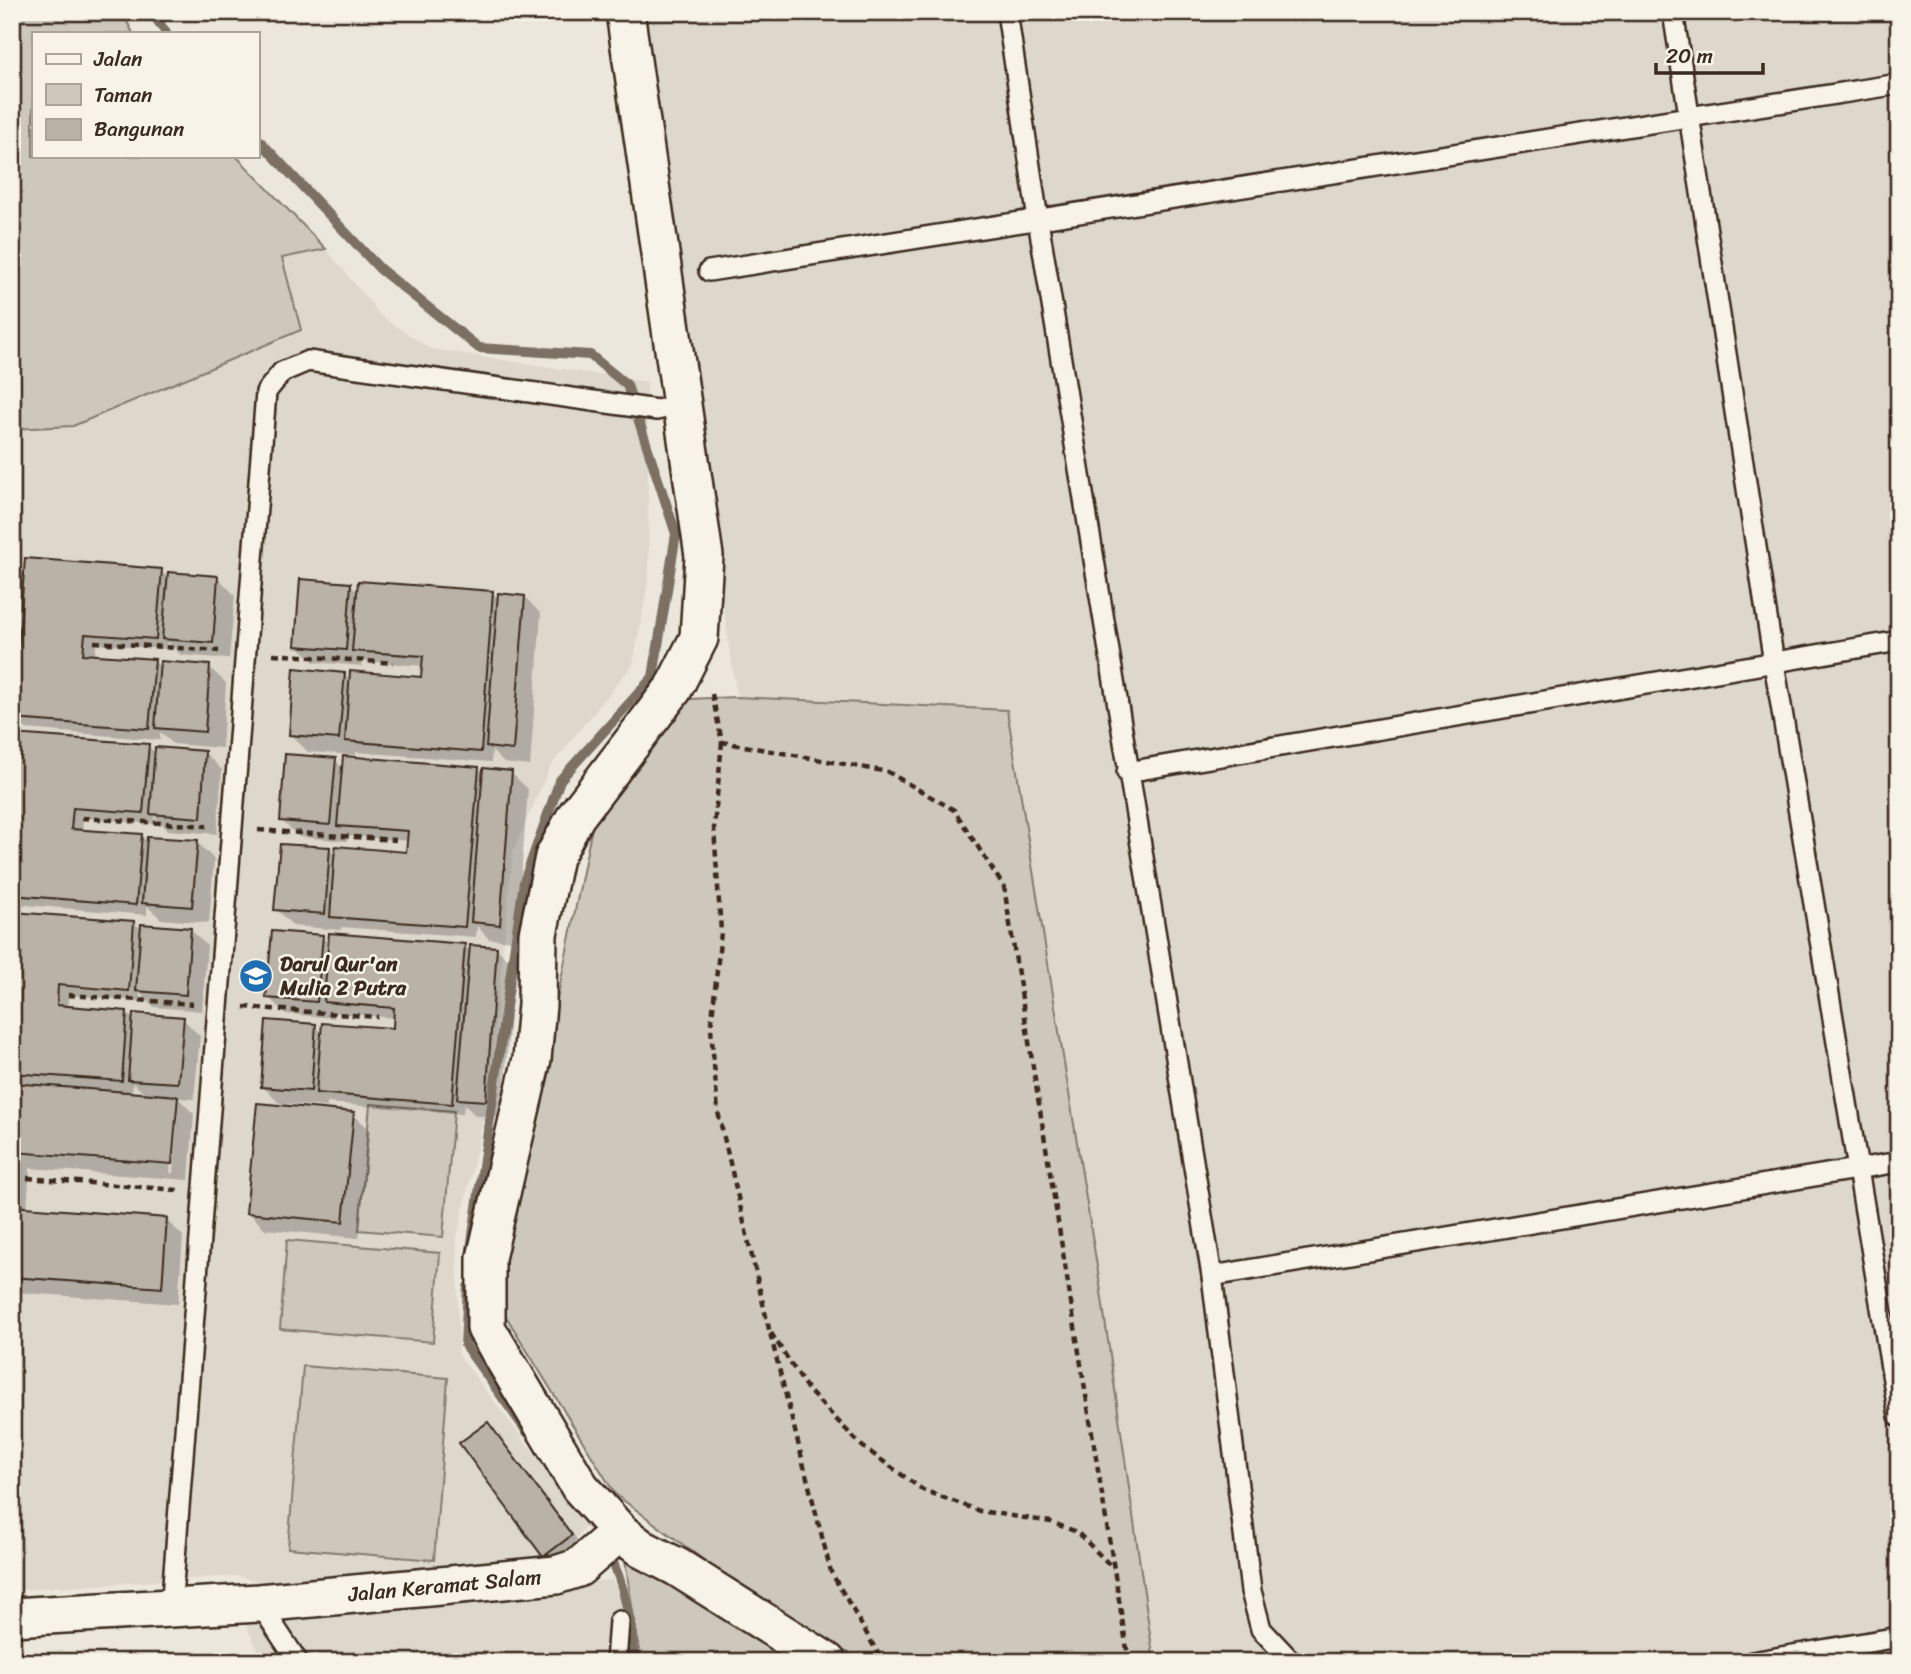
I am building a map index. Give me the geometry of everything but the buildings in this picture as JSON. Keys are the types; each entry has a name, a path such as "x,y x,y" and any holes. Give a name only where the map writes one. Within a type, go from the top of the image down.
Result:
{"street":[{"path":"625,12 669,407 704,556 699,638 673,689 576,816 554,857 538,934 537,1005 532,1059 486,1258 486,1328 580,1487 607,1543 642,1549 677,1567 827,1662"},
{"name":"Jalan Keramat Salam","path":"12,1617 170,1610 555,1575 578,1568 607,1543"}],"lane":[{"path":"1007,12 1127,772 1212,1276 1251,1591 1261,1629 1292,1662"},
{"path":"1673,12 1774,663 1899,1416"},
{"path":"709,271 1899,84"},
{"path":"170,1610 267,392 282,372 308,361 626,405 669,407"},
{"path":"1127,772 1899,641"},
{"path":"1212,1276 1899,1163"},
{"path":"259,1603 298,1662"},
{"path":"616,1662 619,1621"},
{"path":"1752,1662 1899,1637"}],"path":[{"path":"699,638 722,742 714,828 721,932 711,1028 718,1112 769,1329 831,1572 883,1662"},
{"path":"722,742 888,772 954,810 1004,887 1129,1662"},
{"path":"27,1178 204,1192"},
{"path":"769,1329 808,1390 826,1409 862,1446 923,1490 980,1511 1051,1522 1077,1532 1114,1569"}],"shaded area":[{"path":"633,12 1899,12 1899,1662 1154,1662 1100,1285 1007,711 737,697"},
{"name":"Darul Qur'an Mulia 2 Putra","path":"326,249 382,317 431,349 647,382 649,578 633,664 550,767 513,852 488,1100 457,1237 459,1355 587,1523 574,1542 551,1562 287,1591 239,1576 12,1590 12,429 73,426 301,329 282,258"},
{"path":"612,1580 627,1608 627,1662 264,1662 243,1619"}],"green space":[{"path":"12,12 122,12 132,32 32,32 32,158 238,158 326,249 282,258 301,330 73,426 12,429"},
{"path":"737,697 1007,710 1100,1285 1154,1662 867,1662 792,1626 615,1494 496,1300 592,827 687,699"},
{"path":"370,1104 454,1111 443,1237 359,1230"},
{"path":"287,1240 440,1253 433,1342 280,1329"},
{"path":"303,1366 448,1378 434,1560 288,1548"},
{"path":"625,1561 657,1574 796,1662 641,1662"}],"waterway":[{"path":"152,12 165,32"},
{"path":"259,140 380,269 479,348 590,355 627,385 676,534 653,677 560,780 524,882 470,1256"},
{"path":"468,1287 465,1345 528,1433"},
{"path":"607,1550 619,1577 626,1604 634,1662"}],"place":[{"name":"Darul Qur'an Mulia 2 Putra","path":"256,976"}]}
